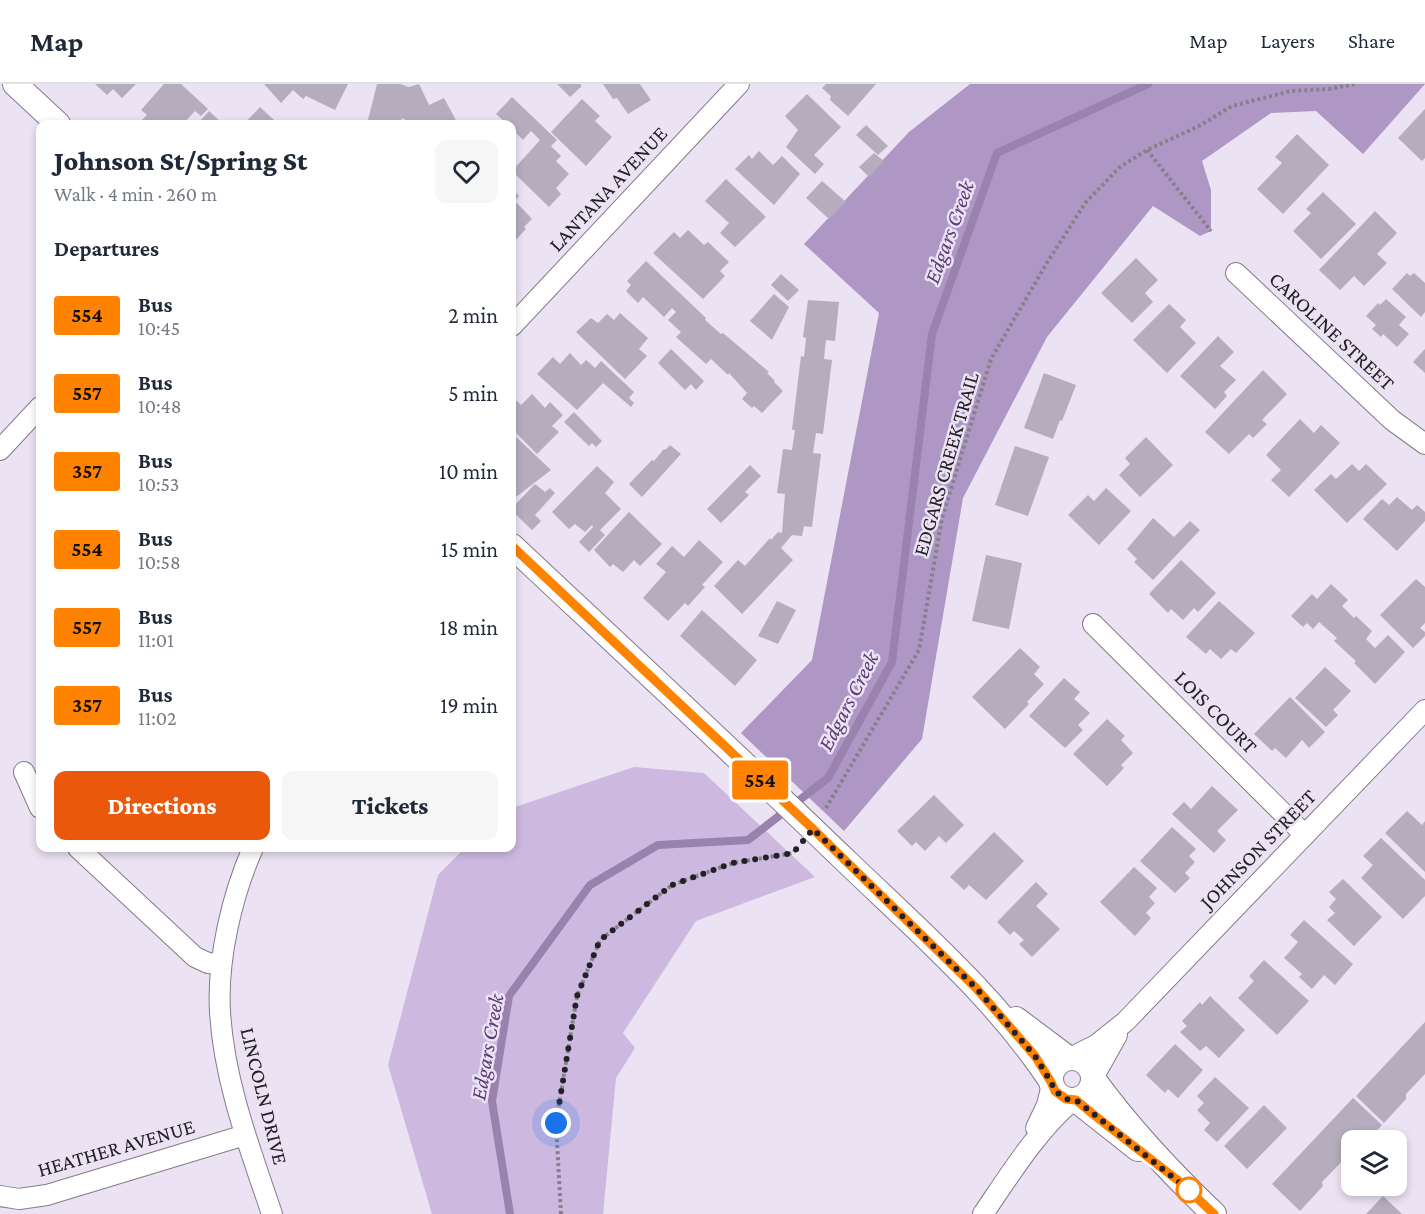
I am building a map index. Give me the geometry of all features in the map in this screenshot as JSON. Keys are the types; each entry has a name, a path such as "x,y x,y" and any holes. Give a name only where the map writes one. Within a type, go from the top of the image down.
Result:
{"street":[{"path":"15,84 54,120"},
{"name":"LANTANA AVENUE","path":"516,322 739,84"},
{"name":"CAROLINE STREET","path":"1236,273 1392,420 1425,444"},
{"path":"0,450 36,411"},
{"path":"516,550 813,829 976,988 1035,1056 1060,1096 1075,1100 1180,1182 1214,1214"},
{"name":"LOIS COURT","path":"1093,624 1305,835"},
{"name":"JOHNSON STREET","path":"1070,1057 1096,1046 1125,1022 1425,710"},
{"path":"24,772 36,799"},
{"path":"82,852 195,957 208,963 221,964"},
{"name":"LINCOLN DRIVE","path":"252,852 235,898 221,964 220,1011 226,1062 245,1135 272,1214"},
{"path":"976,988 1070,1057"},
{"name":"JOHNSON STREET","path":"1094,1078 1104,1054 1125,1022"},
{"path":"1028,1147 1047,1105 1053,1069 1062,1060 1070,1057 1078,1058 1088,1065 1106,1098 1180,1182"},
{"path":"984,1214 1028,1147 1058,1113 1088,1093 1094,1078"},
{"name":"HEATHER AVENUE","path":"0,1196 18,1199 47,1196 245,1135"}],"path":[{"name":"EDGARS CREEK TRAIL","path":"561,1214 556,1123 577,996 600,940 672,885 733,863 793,853 826,813 826,806 919,650 924,610 942,518 991,359 1048,261 1086,202 1120,167 1147,150 1199,126 1232,106 1291,91 1329,89 1355,84"},
{"path":"1147,150 1211,231"}],"shaded area":[{"path":"970,84 1425,84 1363,154 1316,111 1271,113 1202,161 1211,190 1211,231 1200,236 1153,206 1047,337 963,498 922,739 844,831 741,733 812,660 879,313 804,244 909,132"},
{"path":"634,767 704,773 815,877 696,921 623,1033 635,1048 616,1078 603,1214 432,1214 388,1065 438,875 461,852 516,852 516,807"}],"building":[{"path":"95,84 136,84 122,98 113,89 107,95"},
{"path":"164,84 181,84 208,109 201,116 195,111 187,120 142,120 147,115 141,110"},
{"path":"264,84 348,84 335,110 306,96 303,99 293,90 281,103"},
{"path":"377,84 400,84 409,87 419,84 429,105 444,98 456,120 406,120 402,118 401,120 368,120"},
{"path":"557,84 580,84 582,86 570,97"},
{"path":"603,84 640,84 651,100 628,114 617,98 613,99"},
{"path":"826,84 876,84 848,116 830,100 831,96 822,88"},
{"path":"807,94 841,127 814,155 824,164 815,174 786,147 798,130 785,116"},
{"path":"512,97 557,140 551,146 561,156 556,161 569,174 556,188 561,194 549,207 516,175 516,167 540,140 531,131 523,140 516,133 516,120 503,120 496,114"},
{"path":"582,99 600,116 595,121 612,137 586,166 551,132"},
{"path":"260,107 274,120 248,120"},
{"path":"1425,109 1425,158 1422,161 1398,138"},
{"path":"209,111 219,120 201,120"},
{"path":"866,125 888,146 878,155 856,135"},
{"path":"1297,134 1329,165 1283,214 1257,189 1282,163 1275,157"},
{"path":"759,151 773,165 782,156 800,174 774,205 735,169 749,155 752,159"},
{"path":"874,153 884,161 869,177 859,167"},
{"path":"726,179 766,217 735,247 720,233 729,223 705,201"},
{"path":"822,181 846,202 829,219 806,198"},
{"path":"1323,192 1356,224 1321,259 1293,231 1311,213 1306,209"},
{"path":"516,202 532,219 524,227 526,229 516,240"},
{"path":"1375,211 1397,233 1377,254 1387,263 1364,286 1354,276 1340,290 1319,270"},
{"path":"688,230 704,245 708,242 729,262 720,271 725,276 703,299 653,253 674,232 680,238"},
{"path":"1136,258 1158,280 1145,293 1153,302 1132,323 1101,293"},
{"path":"646,261 706,318 705,320 769,372 767,373 783,391 762,413 742,399 747,393 729,373 728,375 711,359 706,364 676,337 681,332 668,320 676,312 672,308 664,317 643,297 638,303 626,291 631,285 627,281"},
{"path":"1407,273 1410,276 1414,273 1425,283 1425,312 1421,317 1392,289"},
{"path":"781,274 799,290 788,301 771,285"},
{"path":"774,294 789,307 772,340 750,321"},
{"path":"1386,299 1406,317 1399,325 1409,334 1397,347 1383,334 1381,337 1372,329 1376,325 1366,316 1378,303 1380,305"},
{"path":"808,300 839,302 835,341 826,340 824,359 832,360 823,434 816,433 813,453 821,454 812,527 804,526 802,536 792,535 781,548 793,560 742,614 714,586 738,560 745,566 770,538 771,540 778,532 782,533 785,494 777,493 783,449 792,450 795,430 792,430 801,356 804,357 806,338 803,337"},
{"path":"1169,304 1186,320 1180,327 1196,343 1167,373 1133,340"},
{"path":"620,313 648,338 639,349 647,356 625,379 576,332 591,318 598,323 607,314 614,320"},
{"path":"1218,336 1234,352 1220,366 1236,380 1224,392 1227,396 1215,409 1180,376"},
{"path":"671,349 704,381 696,390 691,384 685,390 658,363"},
{"path":"1425,349 1425,373 1413,362"},
{"path":"570,353 581,365 586,360 595,368 601,361 634,392 629,398 634,403 631,407 603,383 577,410 537,374 553,357 560,364"},
{"path":"1263,370 1287,394 1262,420 1267,424 1253,438 1249,434 1229,454 1205,432"},
{"path":"1044,373 1076,385 1053,439 1024,428"},
{"path":"532,394 545,408 550,402 563,415 552,426 559,432 537,454 516,433 516,400 521,405"},
{"path":"574,412 602,441 596,447 592,443 589,446 564,422"},
{"path":"1300,419 1314,433 1321,425 1340,443 1289,497 1271,480 1281,470 1266,455"},
{"path":"516,437 551,470 516,497"},
{"path":"1146,437 1173,465 1140,497 1119,475 1130,464 1125,458"},
{"path":"670,445 681,454 642,497 629,484"},
{"path":"1015,446 1049,457 1028,516 995,505"},
{"path":"1352,464 1359,471 1366,464 1387,484 1347,523 1314,490 1331,474 1336,479"},
{"path":"750,465 761,476 745,492 749,495 721,523 707,509"},
{"path":"597,466 614,482 605,493 621,509 600,530 605,535 589,552 579,542 593,527 592,525 585,532 575,524 569,529 552,512"},
{"path":"535,484 545,492 550,488 555,493 535,515 541,521 532,530 516,515 516,504"},
{"path":"1106,488 1131,511 1099,545 1068,515 1088,495 1094,501"},
{"path":"1397,497 1412,510 1417,505 1425,512 1425,521 1397,551 1363,519 1382,499 1389,505"},
{"path":"629,512 662,544 640,566 634,560 623,572 613,564 610,567 594,550"},
{"path":"1153,518 1174,537 1190,521 1200,530 1153,580 1134,562 1137,559 1127,549"},
{"path":"699,540 723,562 702,585 705,587 688,606 685,603 668,621 643,598 666,572 656,564 672,546 684,557"},
{"path":"986,555 1022,563 1009,629 972,621"},
{"path":"1181,560 1216,593 1198,612 1194,608 1183,620 1171,609 1168,613 1149,594"},
{"path":"1416,579 1425,587 1425,623 1420,628 1425,632 1425,636 1413,648 1380,615"},
{"path":"1331,584 1348,600 1342,606 1372,631 1366,639 1375,648 1388,635 1405,652 1375,684 1354,663 1356,661 1334,641 1337,638 1319,622 1313,629 1307,623 1303,627 1291,616 1312,594 1317,599"},
{"path":"777,601 796,610 778,644 758,636"},
{"path":"1219,601 1255,633 1236,653 1231,649 1221,659 1210,649 1206,654 1186,637"},
{"path":"702,610 757,660 735,686 680,636"},
{"path":"1020,648 1040,667 1034,674 1044,684 1005,729 972,697"},
{"path":"1325,667 1351,691 1333,710 1338,715 1326,727 1295,698"},
{"path":"1064,678 1080,692 1074,699 1090,713 1078,725 1083,730 1065,748 1029,716"},
{"path":"1290,697 1325,732 1309,748 1302,740 1286,758 1275,748 1272,751 1254,734"},
{"path":"1107,719 1125,736 1121,740 1133,753 1121,765 1124,768 1107,786 1073,754"},
{"path":"1212,786 1238,810 1217,831 1226,840 1214,853 1172,814 1184,802 1191,809"},
{"path":"934,795 964,825 946,843 939,836 925,851 916,842 912,846 897,831"},
{"path":"1407,811 1422,825 1425,821 1425,872 1385,833"},
{"path":"1172,827 1196,849 1189,856 1195,862 1185,873 1190,878 1175,893 1140,861"},
{"path":"994,832 1024,861 986,900 969,885 964,890 950,877"},
{"path":"1381,838 1425,880 1425,896 1403,919 1361,878 1373,865 1363,856"},
{"path":"1134,867 1157,888 1149,897 1155,903 1146,913 1151,918 1135,936 1100,902"},
{"path":"1343,879 1382,917 1354,946 1327,920 1335,913 1329,907 1336,899 1329,892"},
{"path":"1036,882 1048,894 1036,906 1060,929 1032,957 1019,944 1024,940 1014,931 1010,935 997,922"},
{"path":"1304,920 1353,964 1335,985 1324,975 1312,989 1299,977 1302,974 1284,958 1298,942 1290,935"},
{"path":"1264,960 1309,1001 1277,1035 1238,998 1254,981 1249,976"},
{"path":"1210,996 1245,1030 1219,1058 1206,1046 1200,1051 1180,1032 1187,1026 1182,1021 1200,1002 1202,1005"},
{"path":"1425,1022 1425,1074 1384,1123 1356,1096"},
{"path":"1175,1044 1203,1070 1178,1098 1168,1089 1165,1093 1146,1075"},
{"path":"1215,1077 1249,1108 1217,1142 1204,1130 1210,1123 1197,1110 1204,1103 1197,1096"},
{"path":"1353,1098 1382,1125 1377,1130 1341,1130 1341,1162 1322,1182 1323,1186 1300,1211 1272,1184"},
{"path":"1264,1105 1287,1128 1247,1169 1224,1146"},
{"path":"1383,1196 1402,1214 1366,1214"}],"waterway":[{"name":"Edgars Creek","path":"510,1214 492,1101 509,996 590,885 658,845 748,840 828,778 892,662 932,334 997,153 1148,84"}],"bus line":[{"name":"554","path":"516,550 813,829 976,988 1035,1056 1060,1096 1076,1100 1180,1182 1214,1214"}],"route":[{"path":"556,1123 577,996 600,940 672,885 733,863 793,853 813,829 976,988 1035,1056 1060,1096 1076,1100 1189,1190"}]}
